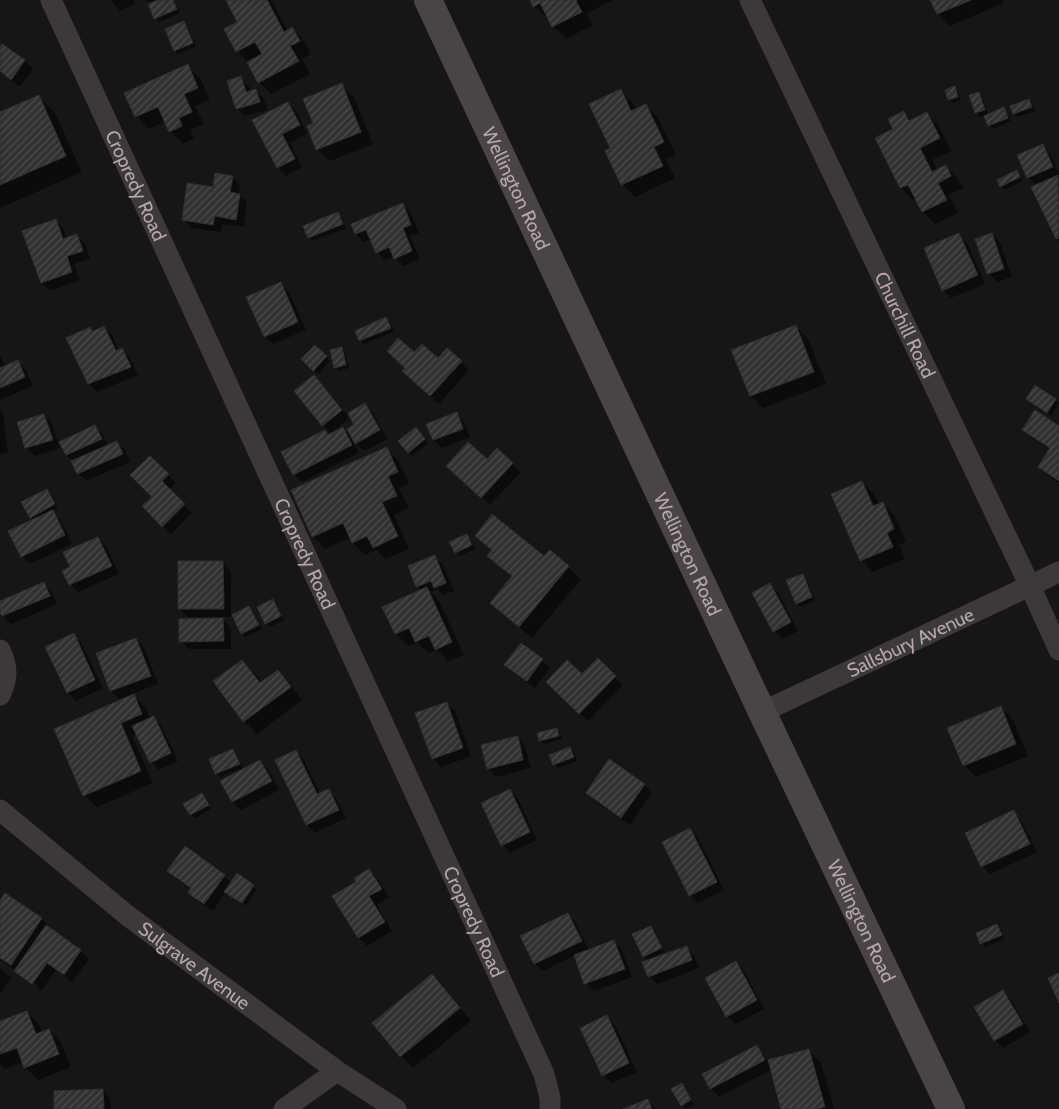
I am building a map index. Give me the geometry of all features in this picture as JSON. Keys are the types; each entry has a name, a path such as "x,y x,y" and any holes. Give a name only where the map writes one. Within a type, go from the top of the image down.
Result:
{"main road":[{"name":"Wellington Road","path":"428,0 762,712 951,1109"}],"street":[{"name":"Cropredy Road","path":"51,0 544,1074 550,1098 550,1109"},
{"name":"Churchill Road","path":"750,0 1059,650"},
{"name":"Sallsbury Avenue","path":"762,712 1059,572"},
{"path":"0,650 6,669 5,684 0,695"},
{"name":"Sulgrave Avenue","path":"0,810 128,916 337,1071 396,1109"},
{"path":"284,1109 337,1071"}],"building":[{"path":"158,0 173,0 177,9 154,19 148,4"},
{"path":"226,0 267,0 284,32 292,27 300,41 290,46 299,61 258,83 247,62 262,54 255,42 236,52 224,29 237,22"},
{"path":"530,0 577,0 582,12 552,27 540,3 533,7"},
{"path":"930,0 971,0 937,14"},
{"path":"184,21 193,43 174,51 165,29"},
{"path":"2,44 25,60 11,80 0,71 0,47"},
{"path":"188,64 198,88 184,94 192,112 179,118 182,126 169,132 158,107 135,117 124,93"},
{"path":"241,76 246,92 256,89 260,102 236,109 227,81"},
{"path":"342,83 361,132 316,150 307,126 313,123 303,99"},
{"path":"955,86 958,97 948,100 945,90"},
{"path":"621,89 631,111 646,104 664,142 654,147 663,166 621,185 605,151 610,148 589,104"},
{"path":"979,92 985,110 975,113 969,95"},
{"path":"39,95 66,156 0,185 0,112"},
{"path":"1029,99 1032,107 1013,114 1010,106"},
{"path":"288,102 300,125 282,134 295,159 277,168 252,120"},
{"path":"1004,107 1008,118 988,126 984,116"},
{"path":"904,111 909,121 927,112 940,138 920,148 932,172 946,165 951,176 938,183 947,200 922,212 908,185 900,188 875,138 893,129 888,119"},
{"path":"1043,144 1053,167 1027,178 1017,155"},
{"path":"1017,170 1020,177 1000,187 997,180"},
{"path":"215,173 233,176 230,192 240,194 236,220 215,216 213,225 182,220 187,183 213,187"},
{"path":"1058,175 1059,238 1056,239 1031,187"},
{"path":"403,203 411,225 403,228 412,251 394,259 389,247 376,253 366,230 355,234 351,224"},
{"path":"338,212 343,224 308,238 303,226"},
{"path":"56,219 63,239 77,234 83,251 67,256 72,272 41,283 22,231"},
{"path":"959,233 978,275 942,291 924,248"},
{"path":"992,233 1004,269 987,274 975,239"},
{"path":"281,282 298,322 264,337 246,297"},
{"path":"386,317 391,328 359,341 355,331"},
{"path":"796,325 814,372 750,396 731,350"},
{"path":"104,326 116,351 122,348 131,367 88,384 66,338 90,327 92,332"},
{"path":"398,338 414,352 422,344 438,358 447,348 462,361 430,396 402,371 405,368 387,351"},
{"path":"315,345 327,356 313,371 301,359"},
{"path":"342,347 346,365 334,368 330,350"},
{"path":"18,360 25,377 0,388 0,368"},
{"path":"314,375 342,410 322,426 294,391"},
{"path":"1035,385 1056,399 1047,413 1026,399"},
{"path":"365,403 380,430 355,444 347,429 354,425 348,413"},
{"path":"1035,410 1059,426 1059,481 1038,467 1050,448 1022,430"},
{"path":"457,412 463,429 433,440 426,424"},
{"path":"44,414 53,440 25,448 17,422"},
{"path":"95,425 102,439 66,455 59,442"},
{"path":"343,427 352,445 293,475 281,452 325,430 328,435"},
{"path":"416,427 425,439 408,453 398,441"},
{"path":"117,441 123,454 77,474 71,461"},
{"path":"468,442 487,459 497,448 513,463 481,498 446,466"},
{"path":"387,447 398,472 388,476 397,496 382,502 398,536 373,548 367,536 352,543 343,523 312,537 291,490"},
{"path":"150,456 169,474 162,481 185,504 162,527 142,506 152,497 130,475"},
{"path":"862,481 873,506 883,502 894,529 887,533 893,547 860,561 831,494"},
{"path":"47,489 55,504 30,518 21,502"},
{"path":"53,510 65,535 21,557 8,531"},
{"path":"492,514 544,556 550,550 569,566 519,627 490,603 512,576 487,556 492,550 475,536"},
{"path":"467,534 472,545 455,553 449,542"},
{"path":"98,537 112,566 69,585 62,571 70,567 63,552"},
{"path":"435,555 446,583 434,588 431,581 416,587 408,566"},
{"path":"178,561 223,561 224,609 178,609"},
{"path":"803,574 812,597 796,604 786,580"},
{"path":"44,582 50,596 2,616 0,601"},
{"path":"770,583 791,622 773,632 752,593"},
{"path":"427,587 452,642 435,650 429,636 415,642 409,628 395,634 382,607"},
{"path":"273,599 281,616 265,624 257,607"},
{"path":"249,606 259,625 241,634 232,615"},
{"path":"223,618 224,641 179,642 179,619"},
{"path":"74,633 95,680 67,693 45,647"},
{"path":"136,638 151,676 110,691 96,653"},
{"path":"521,643 543,659 527,681 504,665"},
{"path":"598,658 616,676 579,714 546,682 567,660 582,674"},
{"path":"242,660 260,683 278,670 291,687 243,722 213,681"},
{"path":"134,694 142,714 121,723 141,771 83,796 54,729"},
{"path":"447,702 463,748 432,759 415,713"},
{"path":"1001,706 1016,744 963,766 947,728"},
{"path":"154,716 171,753 150,763 132,726"},
{"path":"557,728 559,736 539,741 537,733"},
{"path":"518,736 523,760 487,769 481,745"},
{"path":"570,747 574,757 553,765 549,755"},
{"path":"233,749 240,764 215,774 209,759"},
{"path":"296,750 317,794 329,789 339,810 306,825 275,760"},
{"path":"609,759 645,784 621,818 586,793"},
{"path":"260,760 272,781 232,802 220,781"},
{"path":"510,789 530,832 501,846 481,803"},
{"path":"202,793 209,805 190,815 183,804"},
{"path":"1014,810 1030,844 981,867 965,833"},
{"path":"690,828 717,882 689,896 662,842"},
{"path":"185,846 225,875 204,904 188,893 191,888 167,871"},
{"path":"369,869 382,889 369,896 385,922 358,938 332,896 356,882 354,878"},
{"path":"237,873 254,885 242,903 224,892"},
{"path":"5,893 42,918 11,965 0,958 0,901"},
{"path":"568,913 582,941 534,964 520,936"},
{"path":"997,924 1002,935 980,944 976,933"},
{"path":"46,925 81,950 64,975 47,963 32,984 14,971"},
{"path":"651,926 662,948 643,957 632,934"},
{"path":"614,940 625,969 584,984 574,955"},
{"path":"687,946 692,960 648,977 642,962"},
{"path":"736,961 757,1000 726,1017 705,978"},
{"path":"1059,973 1059,1003 1048,978"},
{"path":"432,974 460,1008 400,1057 372,1023"},
{"path":"1003,990 1023,1024 994,1041 974,1007"},
{"path":"27,1011 36,1034 49,1029 59,1054 24,1068 17,1048 0,1054 0,1021"},
{"path":"607,1015 629,1063 602,1076 580,1028"},
{"path":"757,1045 765,1060 710,1089 702,1074"},
{"path":"809,1049 825,1107 816,1109 781,1109 768,1060"},
{"path":"682,1083 691,1100 681,1106 671,1089"},
{"path":"103,1089 104,1109 54,1109 54,1091"},
{"path":"648,1099 652,1109 623,1109"}]}
